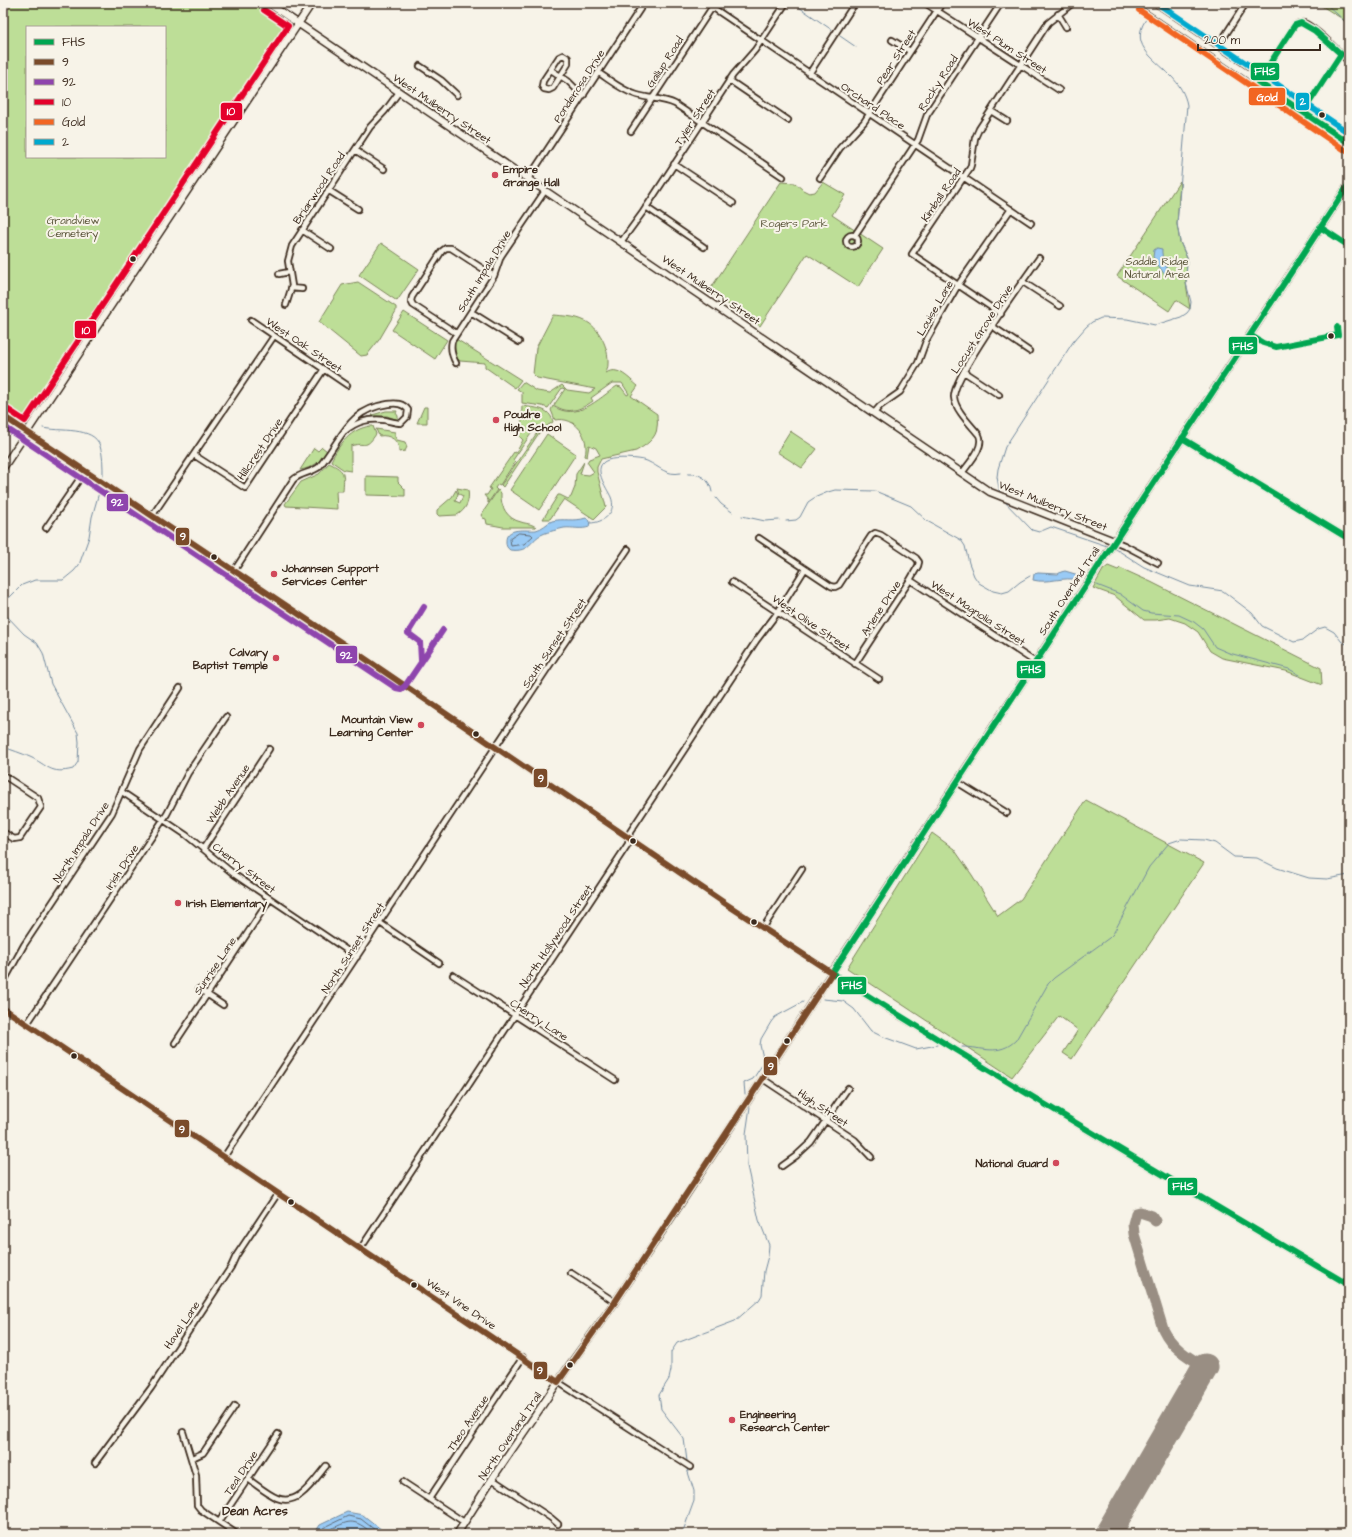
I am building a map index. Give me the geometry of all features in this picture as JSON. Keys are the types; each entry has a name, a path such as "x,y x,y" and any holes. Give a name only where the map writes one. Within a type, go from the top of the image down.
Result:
{"main road":[{"name":"West Mulberry Street","path":"268,3 962,473 1006,500 1111,546"},
{"path":"3,468 312,3"},
{"path":"1143,3 1349,143"},
{"name":"South Overland Trail","path":"899,870 1349,184"},
{"name":"North Overland Trail","path":"457,1534 492,1479 558,1382 615,1302 899,870"}],"street":[{"name":"Ponderosa Drive","path":"528,179 644,3"},
{"name":"Orchard Place","path":"706,3 714,5 761,41 1031,223"},
{"name":"Tyler Street","path":"621,242 646,208 729,80 751,55 786,3"},
{"path":"809,74 855,3"},
{"name":"West Plum Street","path":"925,3 1059,90"},
{"name":"Pear Street","path":"820,178 840,148 858,130 870,114 942,3"},
{"name":"Rocky Road","path":"856,235 915,144 927,115 1001,3"},
{"name":"Kimball Road","path":"1001,314 912,254 972,165 976,133 1048,23 1072,3"},
{"path":"1215,51 1246,3"},
{"name":"Gallup Road","path":"631,131 714,5"},
{"path":"1058,14 1066,27"},
{"path":"1258,82 1297,24 1305,24 1326,40 1349,62"},
{"path":"892,40 910,51"},
{"path":"1303,112 1341,54"},
{"path":"562,55 569,59 569,62 552,89 544,89 542,82 551,70 559,57 562,55"},
{"path":"420,66 441,80 457,95"},
{"path":"551,70 584,95"},
{"path":"599,73 631,93 671,102 783,177"},
{"path":"729,80 788,120"},
{"name":"Briarwood Road","path":"286,305 291,288 288,261 290,250 370,127 385,111 399,92"},
{"path":"991,110 1007,121"},
{"path":"355,150 384,169"},
{"path":"674,164 733,203"},
{"path":"328,190 358,209"},
{"name":"South Impala Drive","path":"456,363 452,356 451,348 452,341 456,333 494,276 501,256 545,191"},
{"path":"646,208 704,247"},
{"name":"Louise Lane","path":"874,413 880,406 898,394 917,367 926,341 958,285 1010,209"},
{"path":"302,230 331,249"},
{"path":"456,333 413,305 411,301 412,297 442,251 446,248 451,248 494,276"},
{"name":"Locust Grove Drive","path":"962,473 980,446 981,442 979,435 954,401 956,388 971,358 1039,258"},
{"path":"279,274 290,272"},
{"path":"1023,282 1060,306"},
{"path":"291,288 302,290"},
{"path":"471,312 519,342"},
{"name":"West Oak Street","path":"251,320 347,385"},
{"path":"992,326 1029,351"},
{"path":"152,516 274,336"},
{"name":"Hillcrest Drive","path":"194,455 244,488 324,369"},
{"path":"964,372 1000,395"},
{"path":"234,571 293,480 300,475 315,470 319,467 352,420 368,409 381,405 399,404 403,405 408,410 408,417 401,423 385,420 367,420 354,424 345,431"},
{"path":"3,416 832,973 1091,1132 1349,1285"},
{"path":"1182,438 1349,538"},
{"path":"46,528 85,470"},
{"name":"Arlene Drive","path":"806,569 831,586 836,587 871,536 875,533 881,535 916,558 919,562 910,580 855,664"},
{"path":"759,538 806,569"},
{"name":"West Mulberry Street","path":"1111,546 1124,545 1158,563"},
{"name":"South Sunset Street","path":"496,748 628,549"},
{"name":"North Hollywood Street","path":"361,1248 628,844 630,832 756,641 778,612 806,569"},
{"name":"West Magnolia Street","path":"910,580 1035,662"},
{"name":"West Olive Street","path":"732,582 879,679"},
{"name":"North Impala Drive","path":"3,983 24,945 112,813 140,749 180,688"},
{"name":"Irish Drive","path":"28,1024 164,819 175,801 188,773 226,717"},
{"name":"North Sunset Street","path":"224,1157 496,748"},
{"name":"Webb Avenue","path":"203,849 269,749"},
{"path":"3,775 38,798 41,803 39,811 23,835 17,840 10,838 3,832"},
{"path":"957,782 1007,813"},
{"name":"Cherry Street","path":"122,792 164,819 224,867 357,957"},
{"path":"763,928 802,869"},
{"name":"Sunrise Lane","path":"175,1043 270,899"},
{"path":"380,923 439,963"},
{"name":"Cherry Lane","path":"453,975 615,1080"},
{"path":"199,989 223,1005"},
{"name":"West Vine Drive","path":"3,1008 558,1382 690,1466"},
{"name":"High Street","path":"763,1079 855,1140 871,1156"},
{"path":"782,1166 808,1146 848,1088"},
{"name":"Havel Lane","path":"95,1463 151,1388 231,1267 236,1256 278,1192"},
{"path":"571,1273 615,1302"},
{"name":"Theo Avenue","path":"429,1499 523,1357"},
{"path":"192,1458 203,1452 235,1406"},
{"path":"183,1432 192,1458 197,1481 197,1505 201,1510 237,1534"},
{"name":"Teal Drive","path":"219,1522 278,1434"},
{"path":"248,1479 276,1498 290,1500 302,1494 326,1466"},
{"path":"492,1479 558,1524"},
{"path":"403,1482 464,1522"}],"green space":[{"name":"Grandview Cemetery","path":"3,3 256,3 289,27 29,416 24,418 3,404"},
{"path":"1317,3 1349,3 1349,25 1341,18"},
{"name":"Saddle Ridge Natural Area","path":"1180,181 1177,224 1180,242 1187,258 1186,283 1190,309 1176,300 1169,311 1117,276"},
{"name":"Rogers Park","path":"781,182 795,183 809,193 815,192 823,182 845,195 832,215 883,249 858,287 807,254 760,326 709,291"},
{"path":"381,243 419,269 397,301 359,275"},
{"path":"358,282 396,307 396,311 379,340 367,355 361,356 319,322 342,285"},
{"path":"404,312 447,340 435,359 392,330"},
{"path":"553,315 569,316 585,321 595,328 605,345 608,358 606,373 615,371 627,377 638,386 631,396 657,414 655,435 647,444 636,451 601,459 597,467 597,472 606,507 594,519 564,499 550,519 543,519 558,495 568,499 571,497 575,487 576,474 584,462 580,474 589,475 594,472 587,462 589,459 600,455 596,448 589,445 587,457 585,456 585,442 580,429 569,421 555,420 551,410 553,406 567,411 554,405 565,389 562,388 548,408 522,403 522,392 517,389 523,382 537,391 550,393 562,385 567,390 589,393 595,389 537,378 533,374 536,348","holes":["612,383 622,383 629,394 627,395 621,387 617,386 587,407 579,410 569,411 579,409 593,401 591,398"]},
{"path":"456,339 521,380 515,388 485,367 485,363 460,361 454,351"},
{"path":"522,406 541,409 549,413 553,422 541,430 503,487 501,485 541,427 537,425 513,460 515,462 500,485 498,484 495,488 497,490 488,503 488,500 484,495 487,495 491,489 489,488 514,452 516,453 523,440 519,434 521,432"},
{"path":"424,407 427,407 427,423 417,423"},
{"path":"386,411 397,411 396,413 398,420 387,416 372,415"},
{"path":"373,426 376,434 372,439 367,444 351,446 351,471 344,470 331,461 346,438 357,430"},
{"path":"376,429 395,432 395,437 397,440 405,442 407,447 405,451 399,452 398,445 394,439 387,436 379,436"},
{"path":"790,431 817,449 802,468 777,452"},
{"path":"547,434 576,454 539,510 510,490"},
{"path":"322,447 327,451 322,458 312,466 300,470 314,448 318,451"},
{"path":"329,463 338,468 343,474 343,491 336,491 337,509 286,506 285,504 301,482 319,474"},
{"path":"366,476 398,477 398,482 405,489 405,496 366,495"},
{"path":"457,488 468,490 468,501 465,508 457,515 439,516 437,514 437,510 452,497 456,490 458,494 455,501 460,503 463,496 459,494"},
{"path":"498,490 501,493 503,507 508,515 523,523 536,527 503,527 487,524 486,519 481,515"},
{"path":"1108,566 1118,570 1120,568 1151,582 1321,668 1322,685 1286,671 1222,658 1210,651 1198,632 1185,623 1170,618 1144,620 1115,596 1093,588 1103,570"},
{"path":"1086,800 1204,863 1072,1059 1063,1053 1078,1030 1059,1016 1012,1077 847,968 932,833 954,849 998,916 1021,899"}],"water":[{"path":"1157,248 1162,249 1162,255 1168,273 1165,275 1158,265 1157,266 1155,262 1156,260 1153,257 1154,250"},
{"path":"586,518 590,521 589,527 564,528 547,532 535,539 526,548 522,549 510,550 506,546 507,537 513,531 536,530 556,520 577,520"},
{"path":"1065,571 1082,576 1080,580 1033,580 1034,574 1058,574"},
{"path":"347,1512 363,1515 387,1534 314,1534 320,1525"}],"waterway":[{"path":"793,3 832,30"},
{"path":"1325,3 1349,25"},
{"path":"1000,493 997,477 1005,447 1073,342 1086,327 1092,322 1101,318 1127,319 1155,325 1181,317 1190,309 1191,302 1186,283 1187,258 1180,242 1177,224 1187,105 1177,82 1150,56 1141,42 1140,34 1149,15"},
{"path":"840,36 856,47"},
{"path":"3,406 27,420"},
{"path":"43,428 75,431 91,435 100,446 102,453 103,475"},
{"path":"590,523 604,519 611,512 611,497 600,472 600,467 608,460 622,458 639,459 647,461 667,472 676,474 681,473"},
{"path":"688,474 697,475 707,480 712,492"},
{"path":"3,604 22,585 35,580 63,580 74,571 79,565 89,537 92,517 100,489"},
{"path":"786,521 796,520 800,517 808,502 828,492 835,490 875,491 911,506 927,521 961,540 965,546 974,576 979,583 993,591 1002,593 1009,591 1030,576"},
{"path":"716,498 721,504 732,512"},
{"path":"1002,499 1032,530 1039,532 1051,527 1107,546"},
{"path":"742,516 765,521 779,520"},
{"path":"1114,549 1144,567 1190,586 1223,591 1252,613 1262,626 1294,642 1303,640 1318,629 1325,627 1334,632 1342,642 1349,645"},
{"path":"1097,585 1120,594 1143,611 1179,615 1194,622 1203,629 1215,647 1229,653 1289,669 1300,675"},
{"path":"3,609 6,615 24,634 37,643 43,653 51,684 78,733 78,762 73,769 59,771 54,770 30,757 3,747"},
{"path":"962,1047 997,1050 1010,1045 1016,1040 1048,984 1113,934 1149,867 1169,843 1181,839 1204,840 1215,843 1234,857 1257,858 1277,868 1309,878 1327,879 1349,875"},
{"path":"823,999 843,1001 854,1009 871,1031 881,1036 916,1049 937,1045"},
{"path":"745,1094 744,1083 753,1079 764,1062 760,1045 761,1039 771,1022 775,1017 803,1002"},
{"path":"687,1461 684,1439 661,1409 659,1395 669,1379 671,1370 671,1352 677,1343 735,1321 759,1300 762,1295 764,1271 769,1245 759,1220 747,1166 746,1134 750,1107"},
{"path":"682,1534 694,1501 694,1491 687,1469"}],"taxiway":[{"path":"1155,1221 1152,1216 1140,1212 1136,1213 1133,1224 1134,1234 1163,1329 1176,1347 1205,1367"}],"runway":[{"path":"1108,1534 1205,1367"}],"transit line":[{"name":"2","path":"1157,3 1349,133"},
{"name":"10","path":"7,409 25,421 288,26 264,10"},
{"name":"Gold","path":"1139,10 1345,150"},
{"name":"FHS","path":"1303,112 1341,54 1315,31 1301,23 1295,25 1258,82 1349,143"},
{"name":"FHS","path":"1349,184 832,973 1025,1092 1349,1285"},
{"name":"FHS","path":"1320,227 1349,246"},
{"name":"FHS","path":"1250,335 1263,343 1276,347 1338,335 1337,327"},
{"name":"9","path":"3,416 351,649 726,904 832,973 615,1302 558,1382 3,1008"},
{"name":"92","path":"3,426 396,688 401,689 405,686 443,630"},
{"name":"FHS","path":"1182,438 1349,539"},
{"name":"92","path":"421,660 420,642 408,633 424,607"}],"place":[{"name":"Empire Grange Hall","path":"495,175"},
{"name":"Poudre High School","path":"496,420"},
{"name":"Johannsen Support Services Center","path":"274,574"},
{"name":"Calvary Baptist Temple","path":"276,658"},
{"name":"Mountain View Learning Center","path":"421,725"},
{"name":"Irish Elementary","path":"178,903"},
{"name":"National Guard","path":"1056,1163"},
{"name":"Engineering Research Center","path":"732,1420"}],"district":[{"name":"Dean Acres","path":"255,1511"}]}
